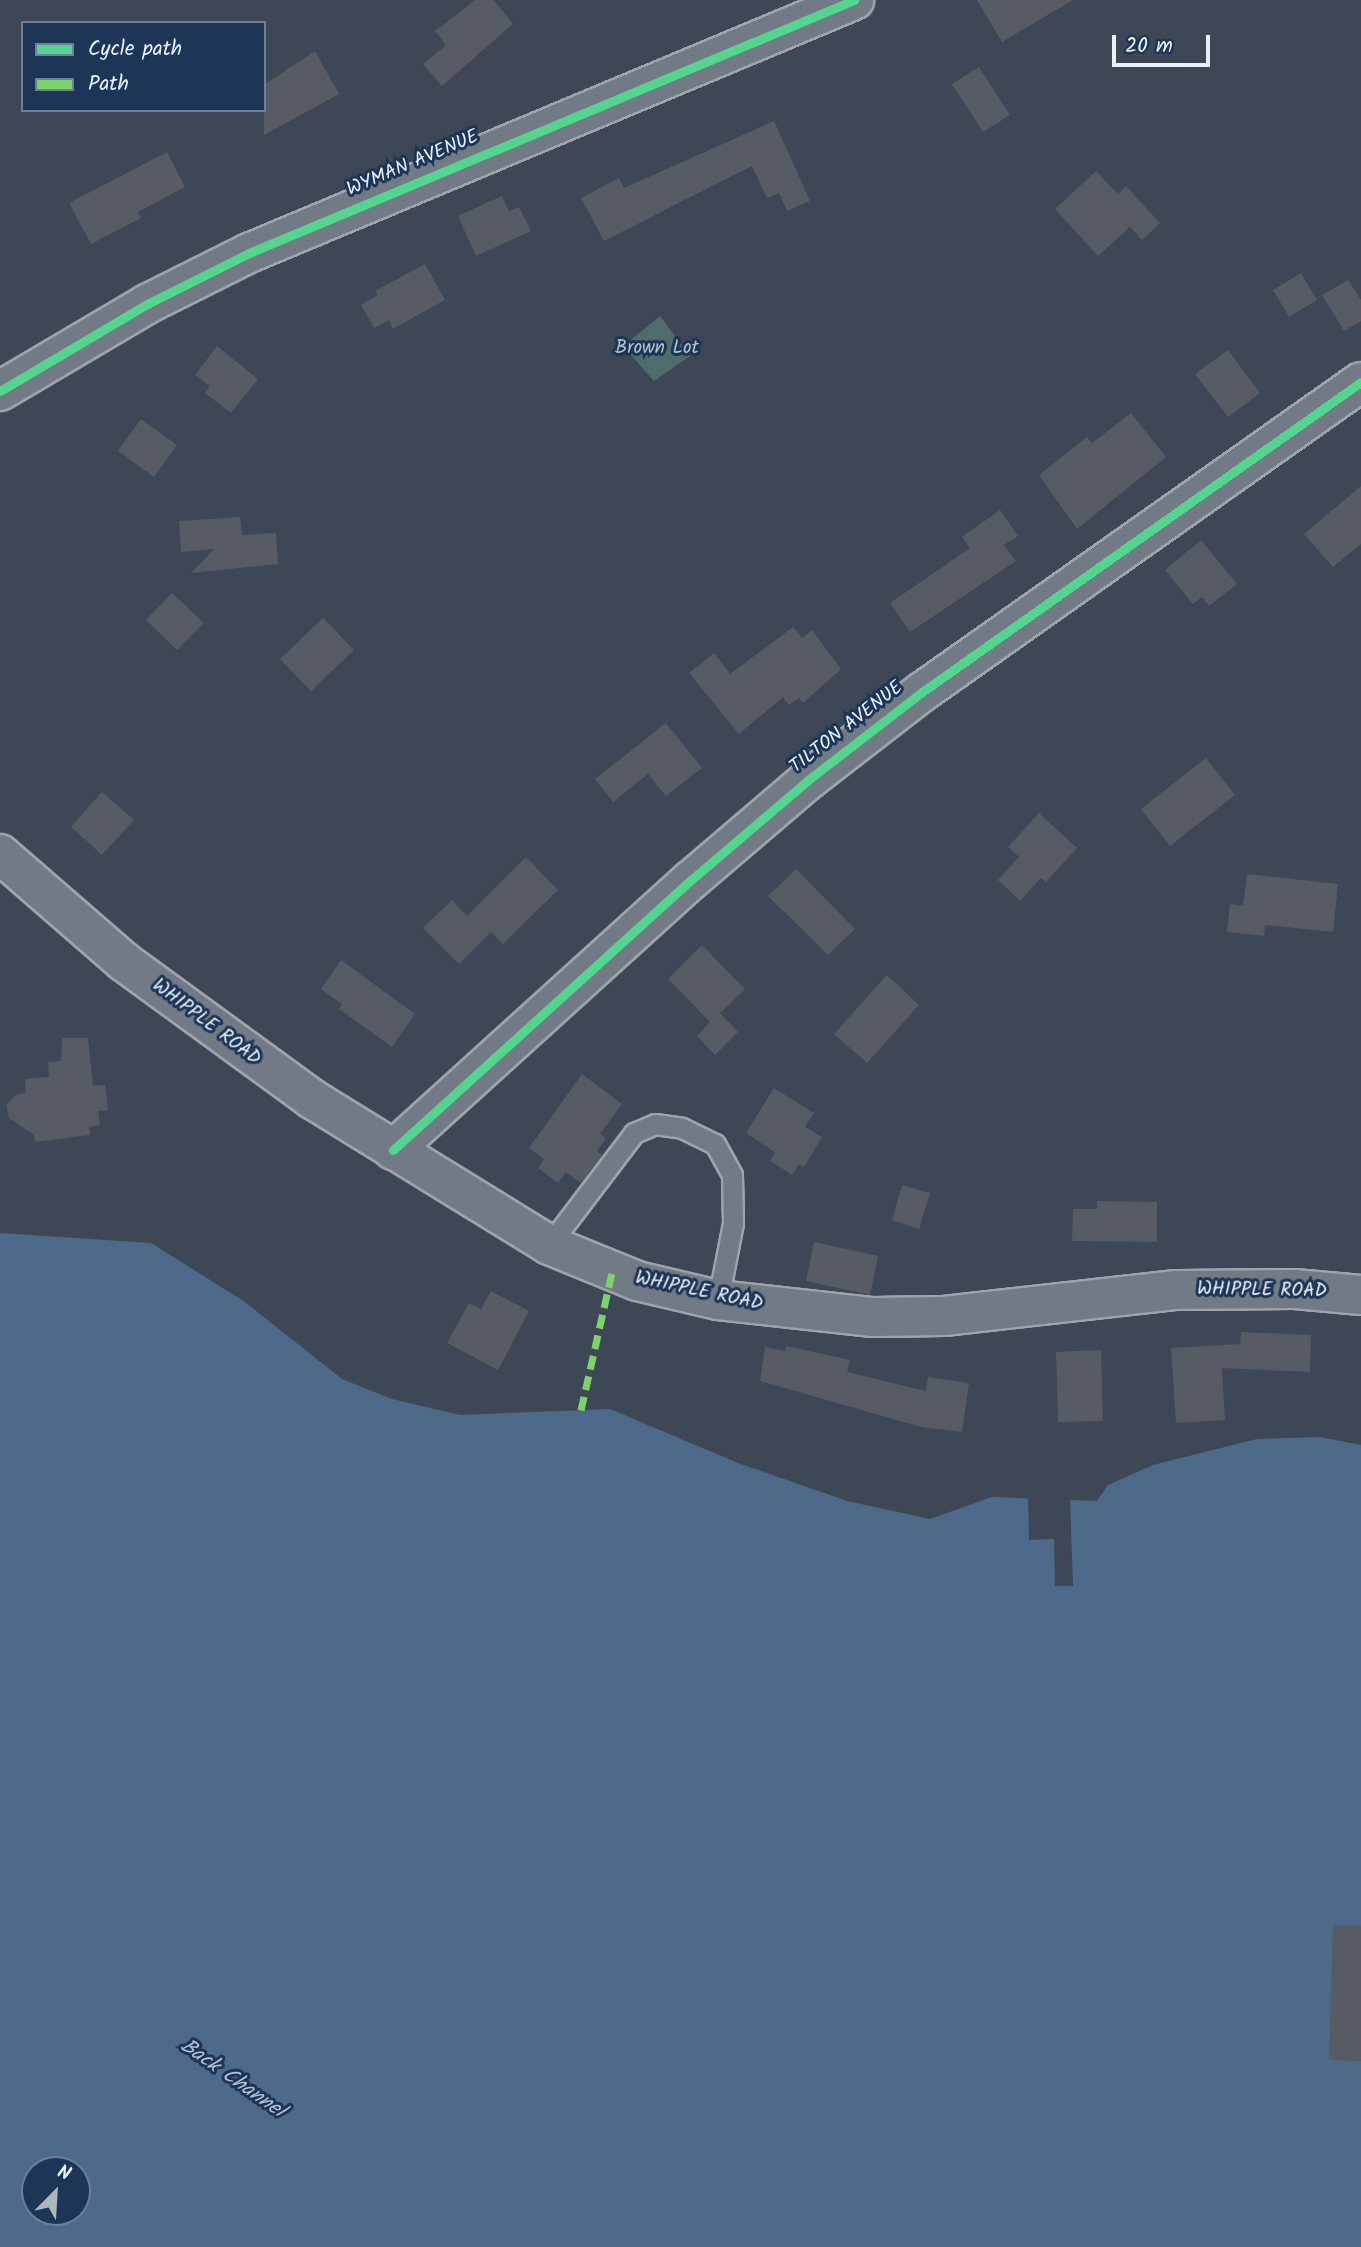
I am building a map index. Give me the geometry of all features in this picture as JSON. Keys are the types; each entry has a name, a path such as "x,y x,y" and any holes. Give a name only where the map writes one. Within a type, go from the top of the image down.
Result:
{"street":[{"name":"WYMAN AVENUE","path":"0,391 147,304 249,253 854,0"},
{"name":"TILTON AVENUE","path":"393,1150 800,786 943,677 1361,382"},
{"name":"WHIPPLE ROAD","path":"0,853 144,977 270,1071 393,1150 550,1245 637,1281 718,1300 813,1313 944,1317 1177,1290 1295,1289 1361,1294"}],"lane":[{"path":"550,1245 634,1133 655,1124 682,1128 715,1144 732,1175 733,1223 718,1300"}],"green space":[{"name":"Brown Lot","path":"660,316 690,356 654,381 623,346"}],"water":[{"name":"Back Channel","path":"0,1233 151,1243 245,1302 342,1379 392,1399 460,1415 610,1409 738,1463 847,1501 930,1519 992,1497 1097,1501 1108,1485 1153,1465 1257,1439 1320,1437 1361,1445 1361,2247 0,2247"}],"pier":[{"path":"1028,1497 1082,1497 1070,1498 1073,1586 1055,1586 1054,1539 1029,1540"}],"building":[{"path":"475,0 494,0 513,24 442,86 423,64 446,45 435,31"},
{"path":"977,0 1073,0 1002,42"},
{"path":"315,51 339,94 264,135 266,84"},
{"path":"979,67 1010,115 983,132 952,84"},
{"path":"774,121 810,201 787,211 779,193 767,198 752,166 604,241 581,198 619,178 624,188"},
{"path":"167,152 185,187 138,212 141,218 91,244 69,203"},
{"path":"1096,171 1118,194 1126,186 1160,223 1142,240 1130,227 1098,256 1055,209"},
{"path":"502,196 509,211 519,207 531,231 476,256 458,216"},
{"path":"425,264 445,300 393,329 389,320 374,328 361,305 378,295 375,291"},
{"path":"1301,273 1317,300 1289,317 1273,290"},
{"path":"1348,280 1361,300 1361,321 1344,331 1322,295"},
{"path":"217,346 258,379 231,413 205,393 210,386 195,375"},
{"path":"1228,350 1260,393 1228,417 1195,374"},
{"path":"1131,413 1166,457 1077,529 1039,475 1087,437 1092,443"},
{"path":"141,419 177,445 154,477 118,451"},
{"path":"1361,486 1361,544 1333,567 1304,534"},
{"path":"1000,510 1018,536 1004,545 1016,561 910,632 890,603 970,548 962,537"},
{"path":"240,517 242,535 276,533 278,564 191,573 214,549 181,552 179,521"},
{"path":"1201,540 1237,584 1209,606 1202,597 1193,604 1165,570"},
{"path":"172,593 204,623 177,650 146,620"},
{"path":"323,618 354,650 311,691 280,659"},
{"path":"793,627 802,638 812,630 841,669 803,703 799,698 789,705 783,697 739,734 689,673 714,653 730,674"},
{"path":"666,723 702,768 666,796 648,774 613,802 595,779"},
{"path":"1206,758 1235,795 1170,846 1141,809"},
{"path":"102,792 134,820 102,855 71,827"},
{"path":"1039,813 1077,848 1046,882 1041,878 1020,901 998,880 1019,857 1008,847"},
{"path":"526,857 558,890 503,944 491,932 459,964 423,928 452,900 467,916"},
{"path":"796,869 855,929 828,955 768,896"},
{"path":"1247,874 1338,884 1333,932 1265,925 1264,936 1227,932 1230,904 1243,906"},
{"path":"702,945 745,989 720,1013 738,1032 715,1055 697,1036 710,1022 668,979"},
{"path":"341,960 415,1014 392,1047 339,1009 342,1004 321,989"},
{"path":"887,975 919,1005 867,1063 834,1034"},
{"path":"62,1038 88,1038 93,1086 105,1085 108,1110 98,1111 100,1125 89,1127 90,1135 35,1142 34,1135 9,1118 6,1105 17,1094 26,1093 25,1079 49,1077 48,1062 61,1061"},
{"path":"582,1074 622,1104 600,1134 606,1139 597,1151 602,1155 581,1183 566,1172 558,1183 538,1168 544,1159 529,1148"},
{"path":"774,1088 814,1113 805,1127 822,1137 804,1167 799,1164 792,1175 770,1161 775,1152 746,1133"},
{"path":"902,1185 930,1193 919,1229 892,1220"},
{"path":"1097,1201 1157,1202 1157,1242 1072,1241 1073,1209 1097,1209"},
{"path":"814,1242 878,1256 870,1295 806,1281"},
{"path":"491,1291 529,1311 498,1370 447,1343 469,1303 481,1309"},
{"path":"1241,1332 1311,1335 1310,1372 1222,1368 1225,1420 1176,1423 1171,1348 1240,1344"},
{"path":"786,1346 850,1360 847,1372 926,1391 928,1377 969,1383 962,1432 921,1427 760,1381 765,1347 785,1351"},
{"path":"1101,1350 1103,1421 1058,1422 1056,1352"},
{"path":"1333,1925 1361,1926 1361,2061 1329,2060"}],"marked path":[{"path":"581,1410 612,1272"}],"cycle path":[{"path":"0,391 147,304 249,253 854,0"},
{"path":"393,1150 691,880 808,780 922,692 1361,382"}]}
